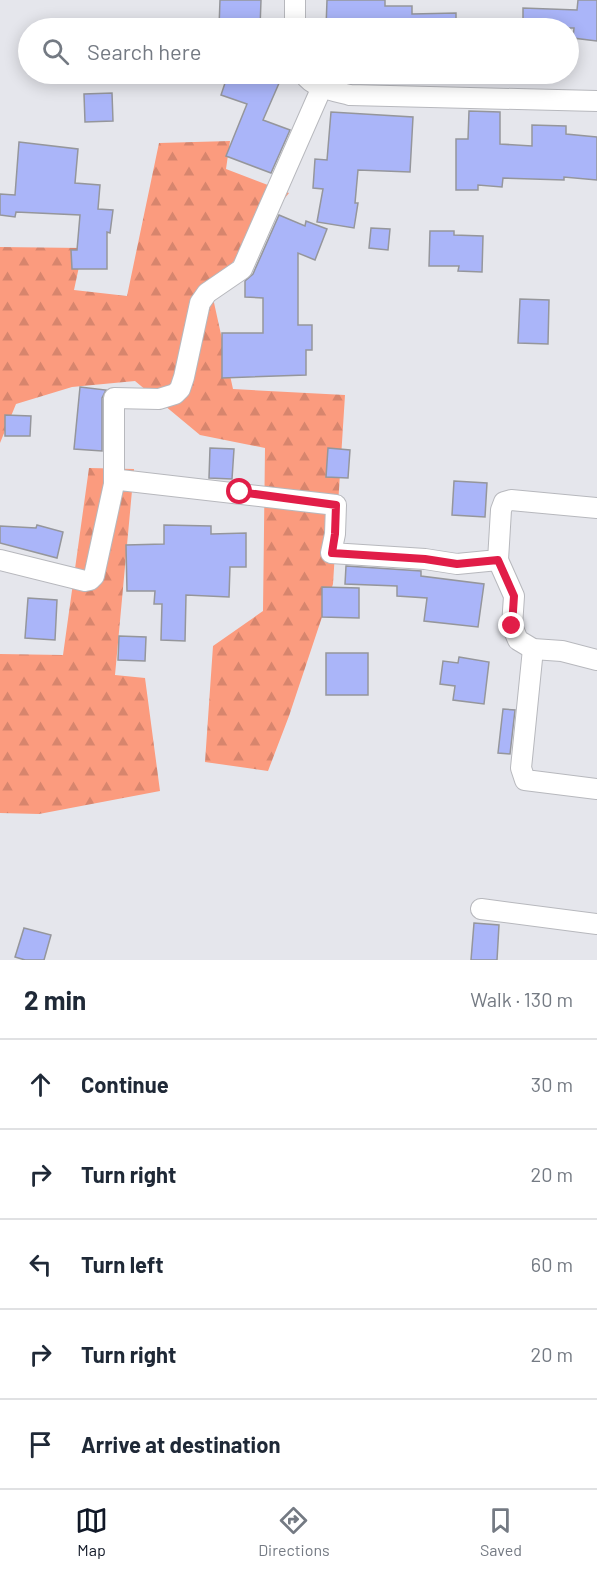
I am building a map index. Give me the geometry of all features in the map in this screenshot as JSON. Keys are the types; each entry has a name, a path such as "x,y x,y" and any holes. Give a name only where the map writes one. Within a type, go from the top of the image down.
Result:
{"street":[{"path":"295,0 295,18"},
{"path":"316,84 350,95 597,101"},
{"path":"0,560 85,581 94,576 114,484 114,398 159,399 175,394 180,389 200,303 207,293 242,269 322,87"},
{"path":"114,484 125,480 336,505 332,553 425,559 457,564 498,560"},
{"path":"597,508 511,500 504,502 501,510 498,560 514,596 512,626 518,639 533,649 562,651 597,660"},
{"path":"533,649 522,776 525,780 597,789"},
{"path":"481,909 597,924"}],"green space":[{"path":"230,141 226,169 289,193 211,289 233,389 345,395 333,584 268,771 205,762 213,646 263,611 265,448 200,435 135,381 72,387 16,404 0,443 0,247 83,248 74,290 127,296 159,143"},
{"path":"89,468 134,469 115,675 145,678 160,791 39,814 0,813 0,654 63,655"}],"building":[{"path":"220,0 261,0 260,18 219,18"},
{"path":"327,0 385,0 385,6 412,6 412,14 456,13 456,18 326,18"},
{"path":"578,0 597,0 597,41 579,39 579,18 523,18 523,8 577,10"},
{"path":"225,84 279,84 263,120 290,130 271,173 226,156 247,104 221,95"},
{"path":"112,93 113,121 85,122 84,94"},
{"path":"469,111 500,112 500,144 532,146 532,125 566,126 566,134 597,137 597,180 564,177 564,180 503,178 502,187 478,185 478,190 456,190 456,139 468,139"},
{"path":"331,112 413,117 410,172 358,170 355,203 358,203 354,228 317,222 323,189 313,188 315,159 327,160"},
{"path":"19,142 78,149 75,183 100,185 98,209 113,210 110,233 107,232 107,269 72,269 71,250 77,250 80,215 16,212 15,217 0,215 0,194 15,195"},
{"path":"279,215 305,226 306,221 327,229 315,260 298,253 298,325 312,325 312,350 306,350 306,375 222,378 222,333 263,333 263,298 245,297 245,281 253,274"},
{"path":"371,228 390,229 388,250 369,248"},
{"path":"430,231 454,231 454,235 483,236 482,272 458,271 459,266 429,266"},
{"path":"520,299 549,300 548,344 518,343"},
{"path":"80,387 106,390 102,398 102,451 74,449"},
{"path":"5,415 31,416 30,436 5,436"},
{"path":"210,448 234,449 232,479 209,478"},
{"path":"328,448 350,450 348,478 326,477"},
{"path":"454,481 487,483 485,517 452,515"},
{"path":"37,525 63,532 57,558 0,543 0,526 36,528"},
{"path":"164,525 211,526 211,534 246,533 246,567 230,567 229,597 186,595 185,641 161,640 162,604 154,604 155,591 127,591 126,545 164,544"},
{"path":"346,566 421,571 421,576 484,584 478,627 424,621 427,598 397,596 397,586 345,584"},
{"path":"322,587 359,588 359,618 322,617"},
{"path":"28,598 57,600 55,640 25,638"},
{"path":"119,636 146,637 145,661 118,660"},
{"path":"326,653 368,653 368,695 326,695"},
{"path":"459,657 489,662 484,704 453,700 455,686 440,684 443,661 458,663"},
{"path":"503,709 515,710 510,754 498,753"},
{"path":"474,923 499,925 497,960 471,960"},
{"path":"24,928 51,935 44,960 25,960 15,957"}],"route":[{"path":"240,492 336,505 332,553 425,559 457,564 498,560 514,596 512,626"}]}
